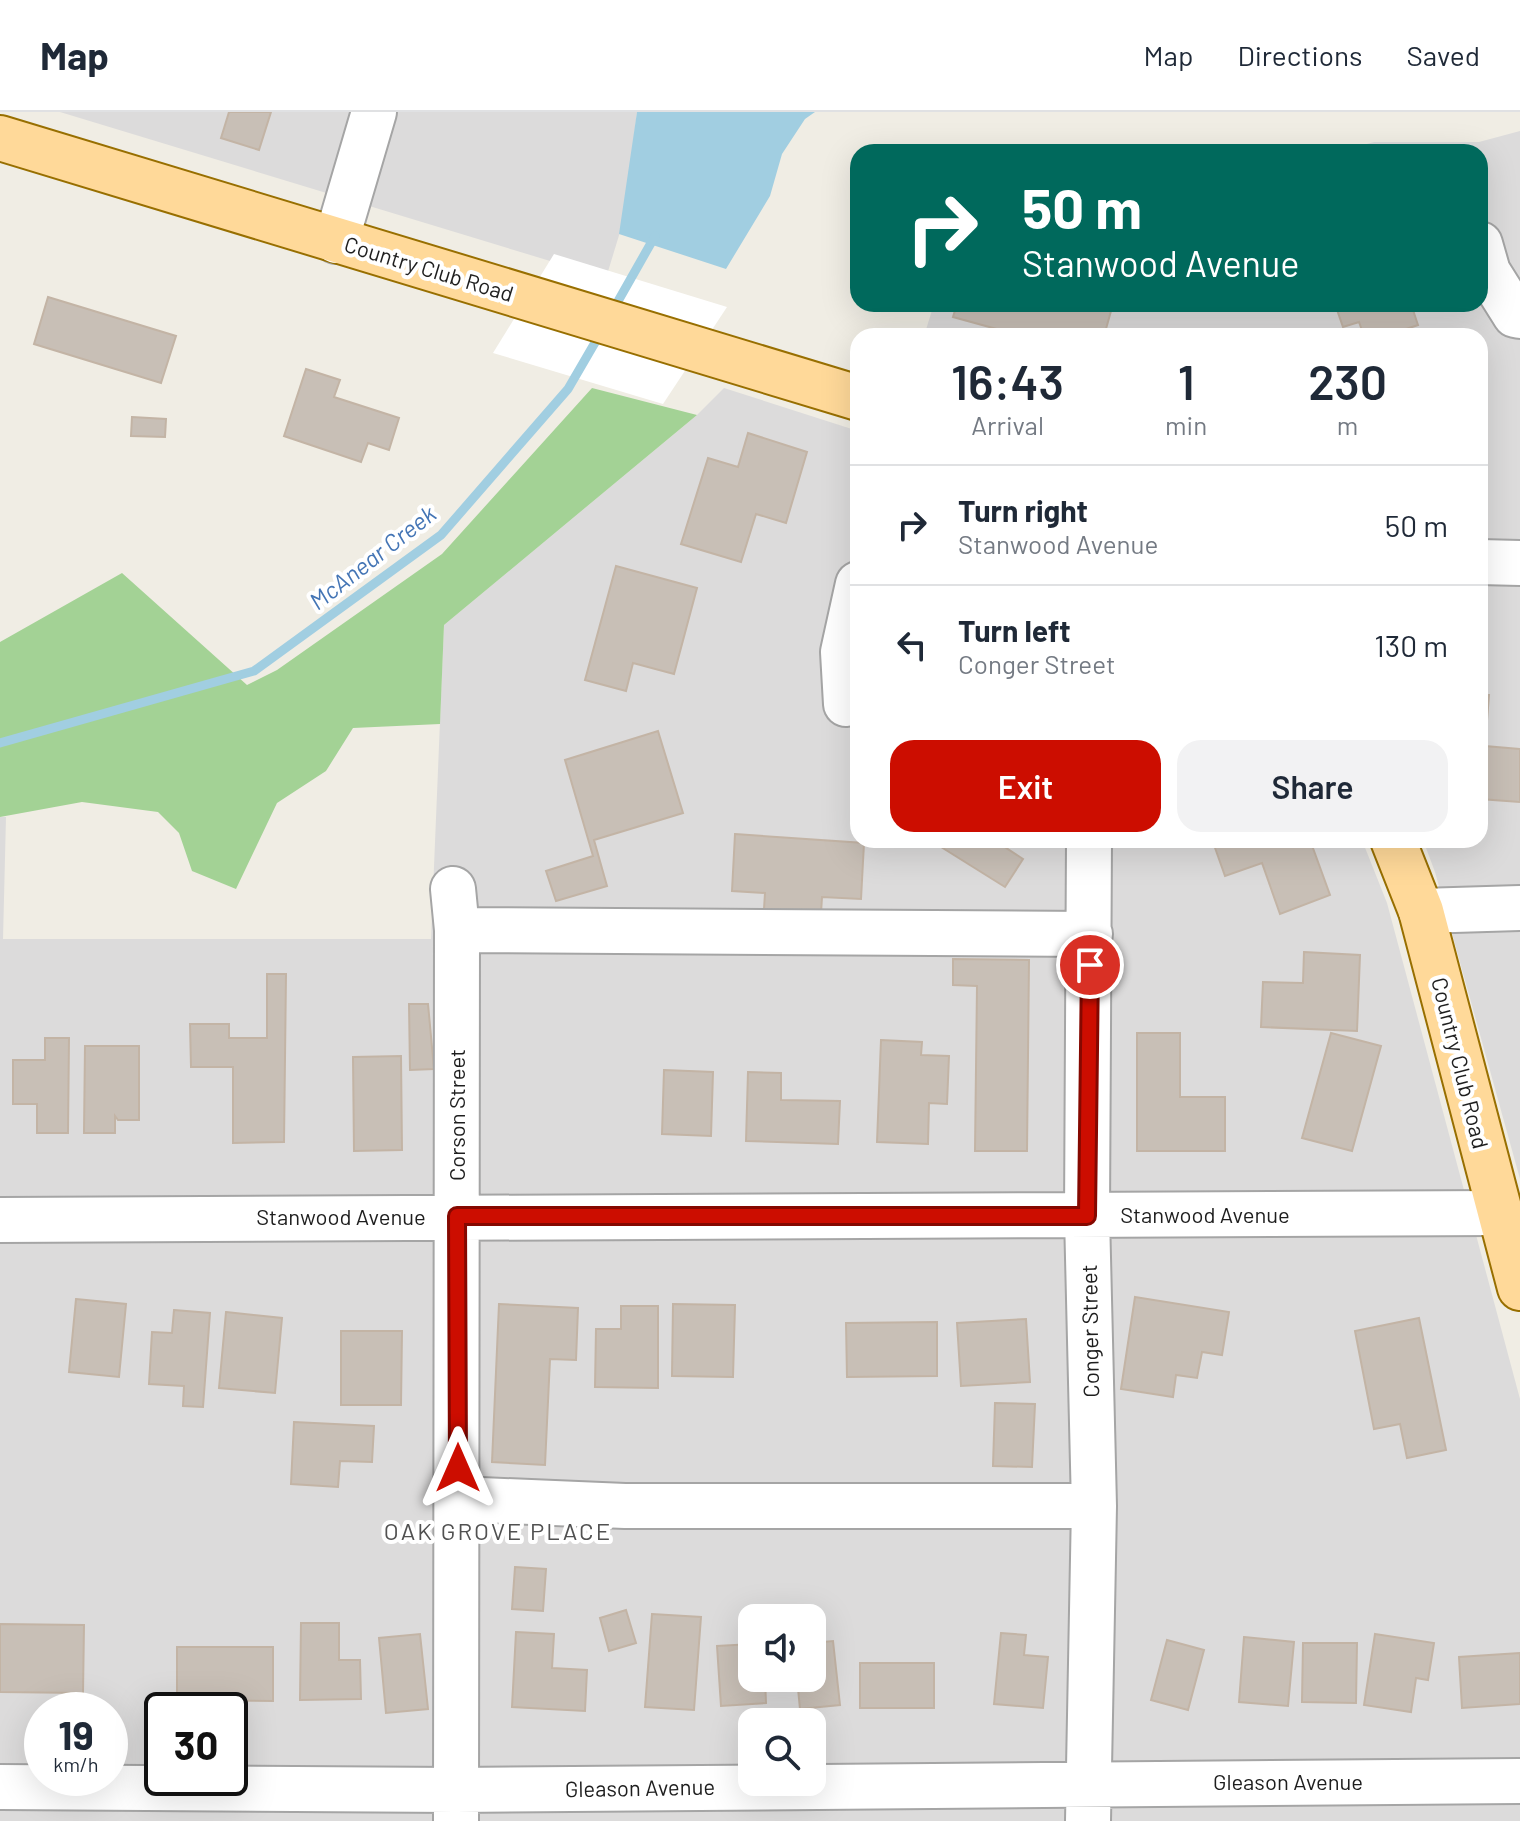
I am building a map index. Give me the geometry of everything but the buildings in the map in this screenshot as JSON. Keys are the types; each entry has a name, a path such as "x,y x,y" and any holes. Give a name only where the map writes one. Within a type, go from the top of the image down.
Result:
{"main road":[{"name":"Country Club Road","path":"0,138 850,396"},
{"name":"Country Club Road","path":"1396,848 1421,911 1507,1220 1520,1288"}],"street":[{"path":"336,241 374,112"},
{"path":"1488,272 1515,315 1520,316"},
{"path":"1488,562 1520,563"},
{"path":"846,704 843,652 850,620"},
{"name":"Conger Street","path":"1088,1802 1094,1506 1087,1216 1089,848"},
{"path":"1421,911 1520,908"},
{"name":"Corson Street","path":"456,1805 455,909 1090,934"},
{"name":"Stanwood Avenue","path":"0,1220 457,1216 1507,1220"},
{"path":"458,1499 625,1506 1094,1506"},
{"name":"Gleason Avenue","path":"0,1787 456,1805 1088,1802 1520,1781"}],"shaded area":[{"path":"60,112 637,112 624,219 606,278"},
{"path":"1520,131 1520,1179 1426,848 1488,848 1488,328 926,328 932,312 1488,312 1488,144 1367,144 1479,142"},
{"path":"724,388 850,428 850,848 1365,848 1387,903 1520,1399 1520,1821 0,1821 0,817 6,817 3,939 431,939 444,625 697,415"}],"green space":[{"path":"592,388 697,415 444,625 440,724 353,728 326,771 277,803 236,889 192,871 179,833 158,812 82,802 0,817 0,642 122,573 247,685 277,670 442,554"}],"water":[{"path":"637,112 815,112 805,119 782,154 770,196 726,269 619,234"}],"pier":[{"path":"554,254 727,307 663,404 493,353"}],"waterway":[{"name":"McAnear Creek","path":"613,310 655,236"},
{"name":"McAnear Creek","path":"0,743 254,671 441,535 568,389 600,334"}],"district":[{"name":"OAK GROVE PLACE","path":"498,1532"}],"route":[{"path":"458,1468 457,1216 1087,1216 1090,965"}]}
